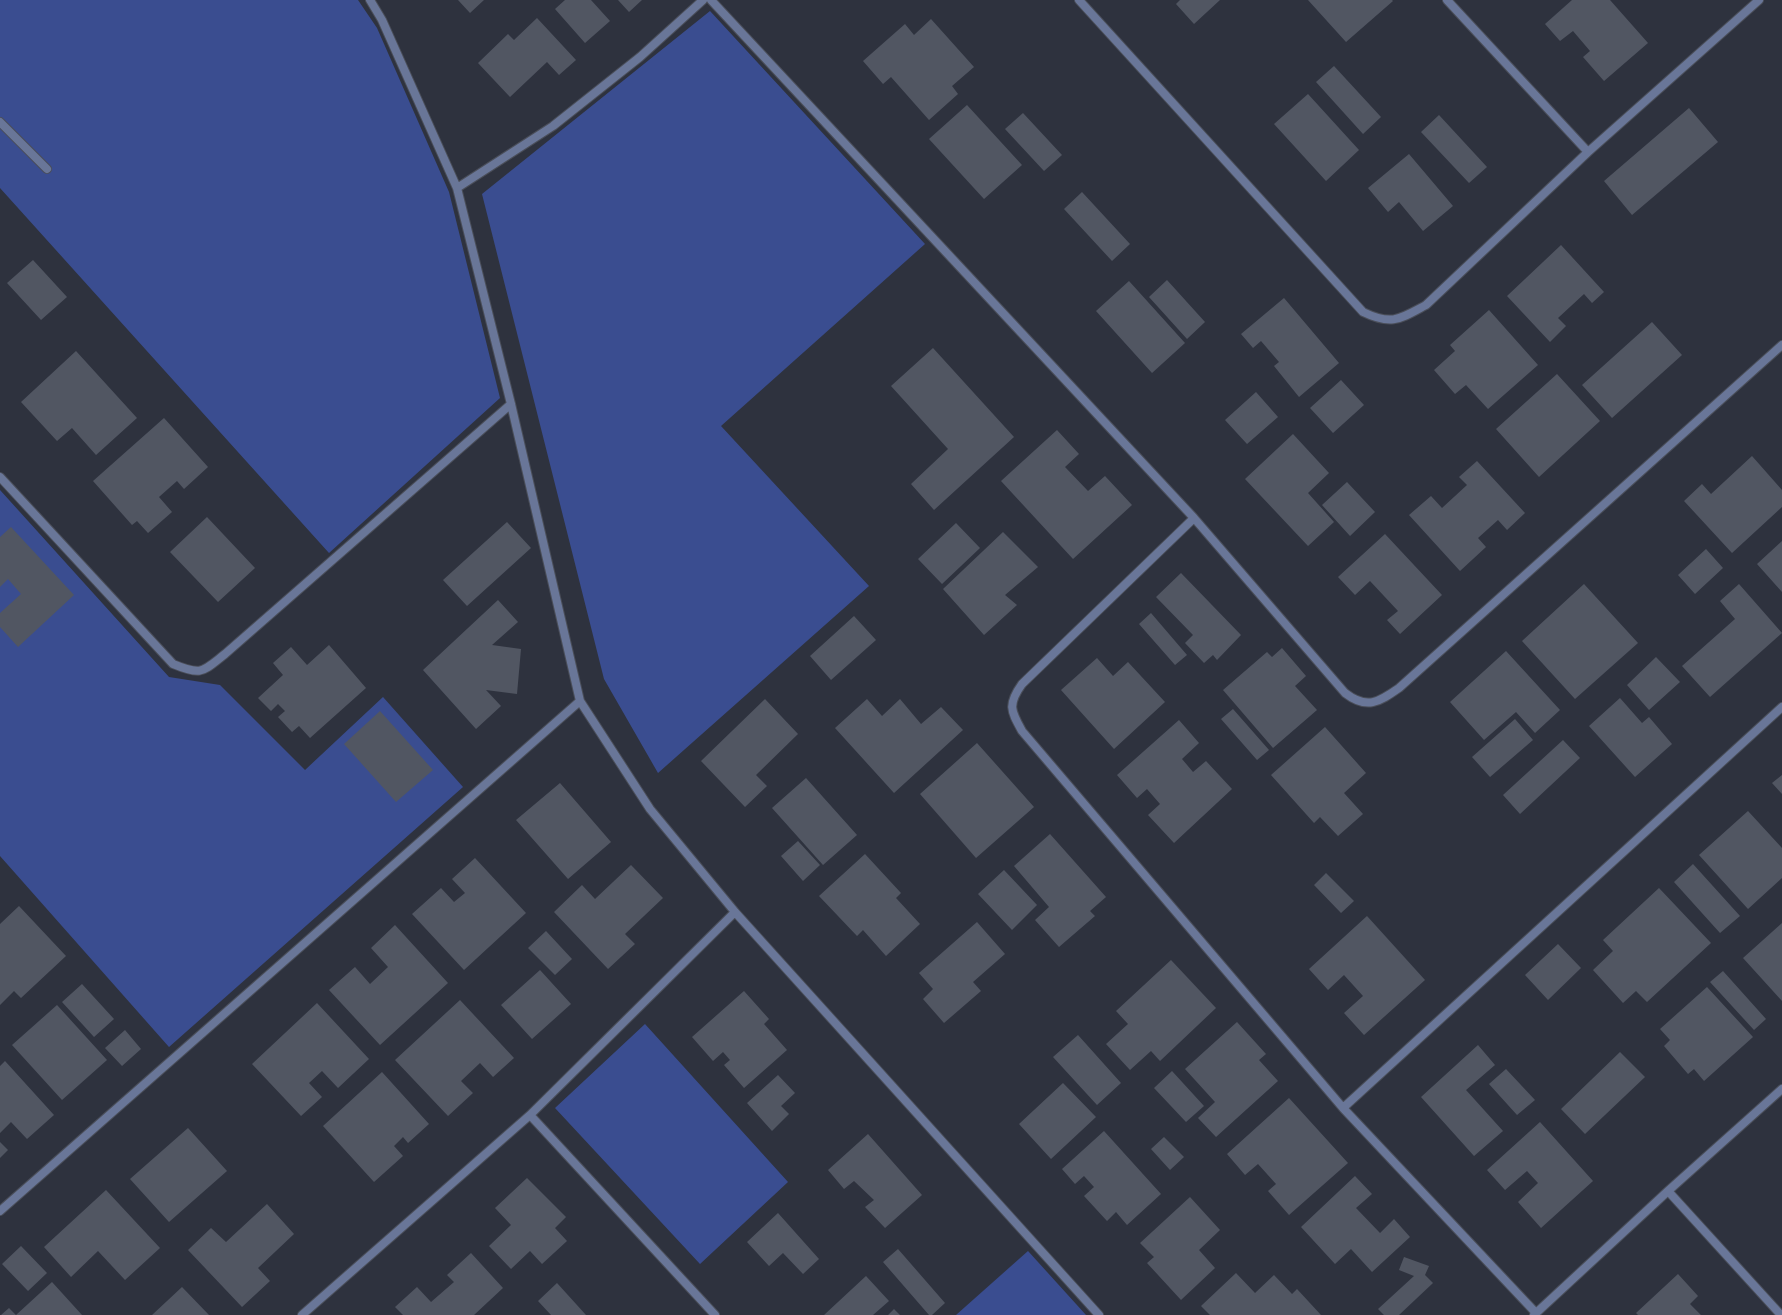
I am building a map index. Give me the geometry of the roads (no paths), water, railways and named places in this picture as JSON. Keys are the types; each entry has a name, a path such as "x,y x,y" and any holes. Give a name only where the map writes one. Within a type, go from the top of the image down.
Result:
{"street":[{"path":"370,0 382,20 457,188 511,404 580,701 650,809 735,912 1099,1315"},
{"path":"457,188 553,126 640,57 703,0"},
{"path":"711,0 1194,518 1345,693 1353,699 1363,703 1371,703 1382,700 1399,688 1782,345"},
{"path":"1079,0 1363,312 1380,320 1400,319 1426,304 1588,152 1759,0"},
{"path":"1447,0 1588,152"},
{"path":"0,122 47,170"},
{"path":"0,477 174,664 192,671 205,670 231,649 511,404"},
{"path":"1194,518 1022,684 1013,697 1012,712 1022,731 1343,1108 1535,1314 1668,1191 1782,1089"},
{"path":"0,1211 580,701"},
{"path":"1343,1108 1782,708"},
{"path":"302,1315 530,1115 735,912"},
{"path":"530,1115 712,1312 703,1315"},
{"path":"1668,1191 1782,1315"}]}
